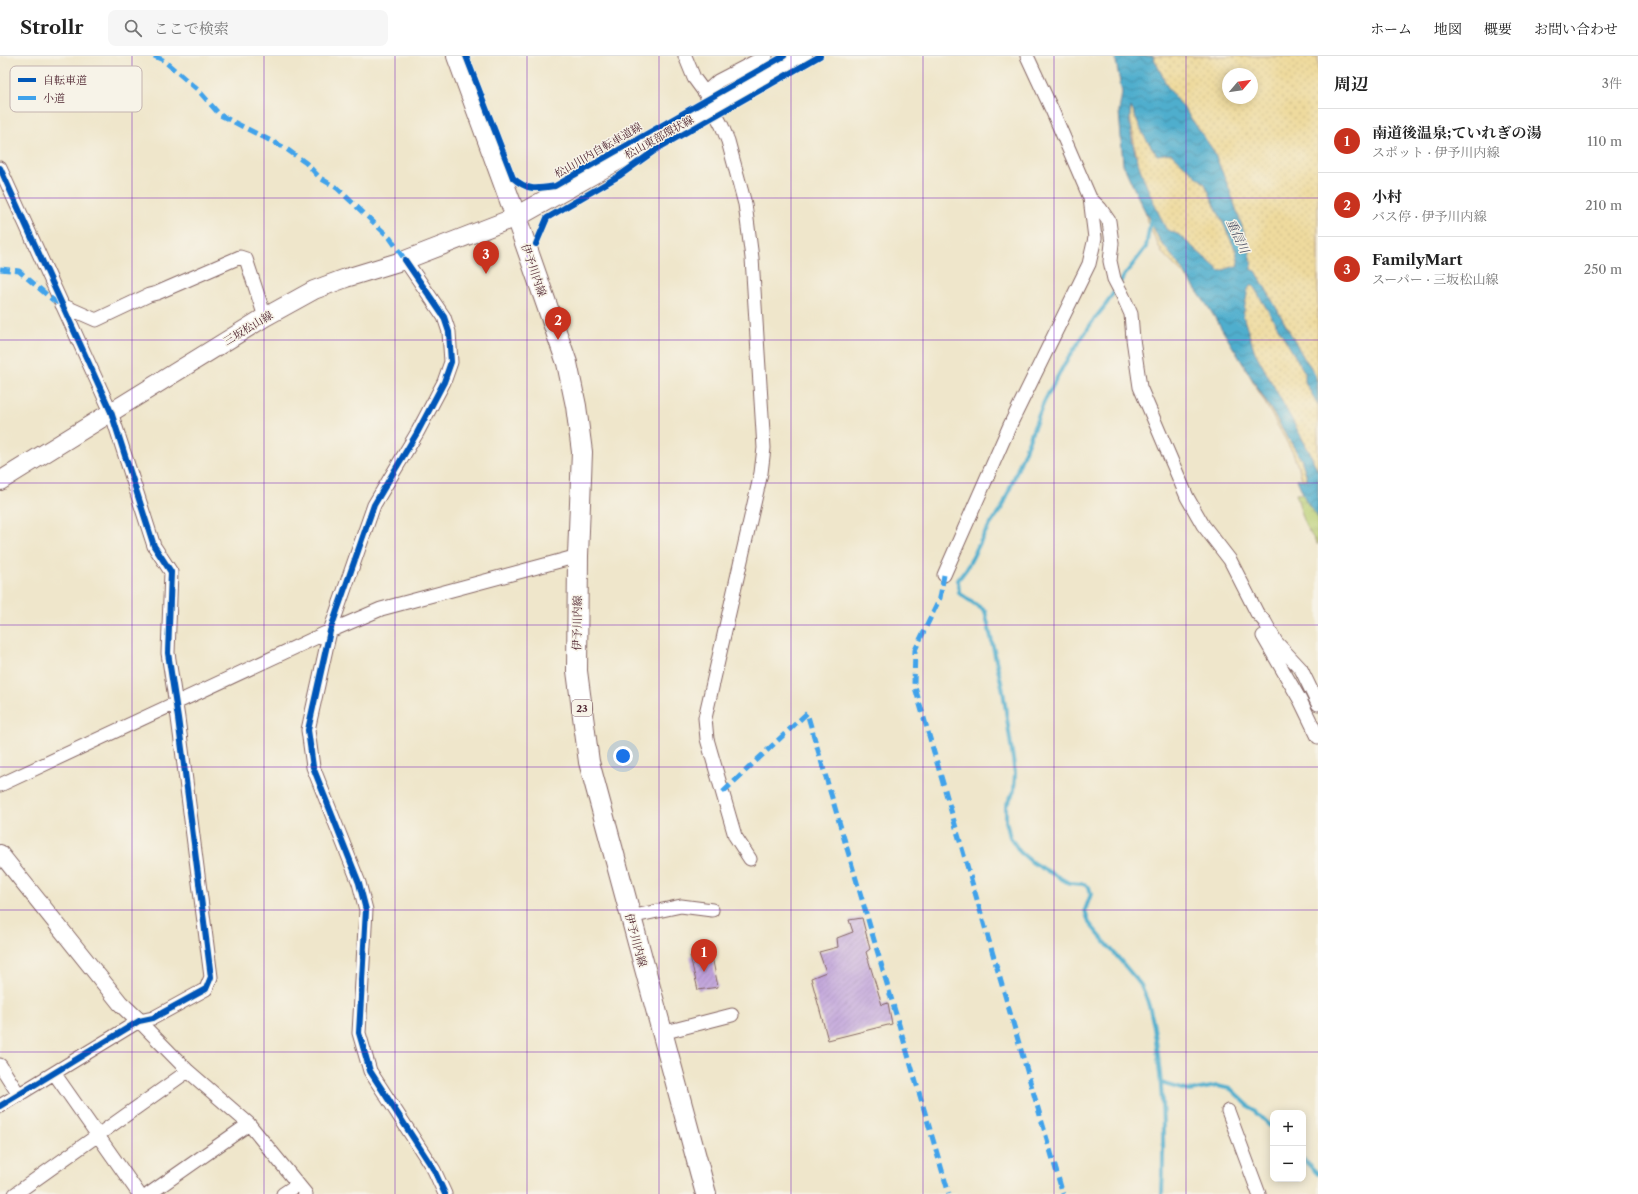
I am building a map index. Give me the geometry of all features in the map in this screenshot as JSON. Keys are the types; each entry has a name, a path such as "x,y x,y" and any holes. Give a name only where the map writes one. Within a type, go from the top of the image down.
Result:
{"main road":[{"name":"伊予川内線","path":"457,56 516,217 567,363 576,406 582,452 578,556 577,671 589,762 706,1194"},
{"name":"松山東部環状線","path":"516,217 709,100 802,56"},
{"name":"三坂松山線","path":"0,481 265,317 314,290 346,278 405,260 516,217"}],"street":[{"path":"684,56 694,78 709,100 728,141 745,204 752,258 764,448 761,473 705,718 707,739 735,836 750,859"},
{"path":"709,100 718,81 766,56"},
{"path":"944,575 1010,425 1089,264 1095,238 1090,198 1027,56"},
{"path":"0,168 111,412 154,546 171,572 168,653 178,718 211,977 206,989 153,1018 139,1021 0,1106"},
{"path":"1090,198 1100,208 1109,221 1112,243 1110,261 1114,279 1131,314 1140,387 1187,497 1203,525 1230,560 1256,613 1263,636 1300,700 1318,737"},
{"path":"62,305 96,320 149,295 158,293 240,257 246,259 265,317"},
{"path":"405,260 444,317 449,332 451,362 444,382 417,433 374,505 330,631 308,730 314,767 359,883 366,910 359,1033 370,1071 434,1170 445,1194"},
{"path":"0,785 380,609 578,556"},
{"path":"1256,613 1265,622 1276,642 1301,669 1318,704"},
{"path":"0,853 120,1003 188,1071 249,1124 302,1189 283,1194"},
{"path":"630,917 681,906 712,910"},
{"path":"662,1033 732,1015"},
{"path":"0,1065 19,1094"},
{"path":"15,1194 188,1071"},
{"path":"54,1073 139,1194"},
{"path":"1228,1111 1259,1194"},
{"path":"150,1194 249,1124"}],"green space":[{"path":"1296,494 1308,494 1318,516 1318,545 1306,527"}],"sand":[{"path":"1120,56 1318,56 1318,516 1293,453 1211,306 1198,289 1162,253 1147,221"}],"water":[{"name":"重信川","path":"1115,56 1153,56 1167,86 1213,150 1229,188 1249,247 1252,268 1256,271 1315,375 1318,391 1318,405 1305,382 1305,373 1252,284 1248,289 1243,316 1255,352 1310,453 1318,472 1318,518 1306,501 1297,479 1308,480 1301,459 1209,308 1160,241 1137,195 1123,164 1119,111 1122,93","holes":["1131,107 1144,136 1157,155 1171,153 1205,184 1236,251 1239,265 1220,271 1179,235 1166,229 1146,186 1135,153 1131,136"]}],"building":[{"path":"862,918 870,949 866,952 882,1005 888,1003 892,1024 828,1040 811,978 826,972 819,952 838,947 837,938 853,932 849,920"},
{"path":"711,951 718,987 698,990 690,956"}],"waterway":[{"path":"1151,218 1146,247 1124,276 1065,363 1044,402 1003,506 986,531 967,568 958,580 959,593 985,611 1003,691 1015,773 1014,791 1006,806 1006,821 1010,837 1020,852 1033,863 1069,883 1083,884 1089,887 1091,894 1085,910 1089,923 1141,985 1148,1002 1156,1038 1160,1073 1163,1142 1162,1194"},
{"path":"1161,1083 1189,1091 1217,1086 1231,1089 1270,1126"},
{"path":"1306,1162 1318,1174"}],"marked path":[{"path":"154,56 163,60 199,91 220,115 285,148 306,163 320,178 337,188 390,238 405,260"},
{"path":"0,269 19,271 53,300 62,305"},
{"path":"944,575 940,598 915,650 914,684 1063,1194"},
{"path":"723,792 807,713 949,1194"}],"cycle path":[{"name":"松山川内自転車道線","path":"466,56 513,178 523,185 532,188 555,186 784,56"},
{"path":"536,244 547,218 619,176 657,149 820,56"},
{"path":"0,168 111,412 154,546 171,572 168,653 178,718 211,977 206,989 153,1018 139,1021 0,1106"},
{"path":"405,260 444,317 449,332 451,362 444,382 417,433 374,505 330,631 308,730 313,767 359,883 366,910 359,1033 370,1071 434,1170 445,1194"}],"place":[{"name":"FamilyMart","path":"486,274"},
{"name":"小村","path":"558,340"},
{"name":"南道後温泉;ていれぎの湯","path":"704,972"}]}
